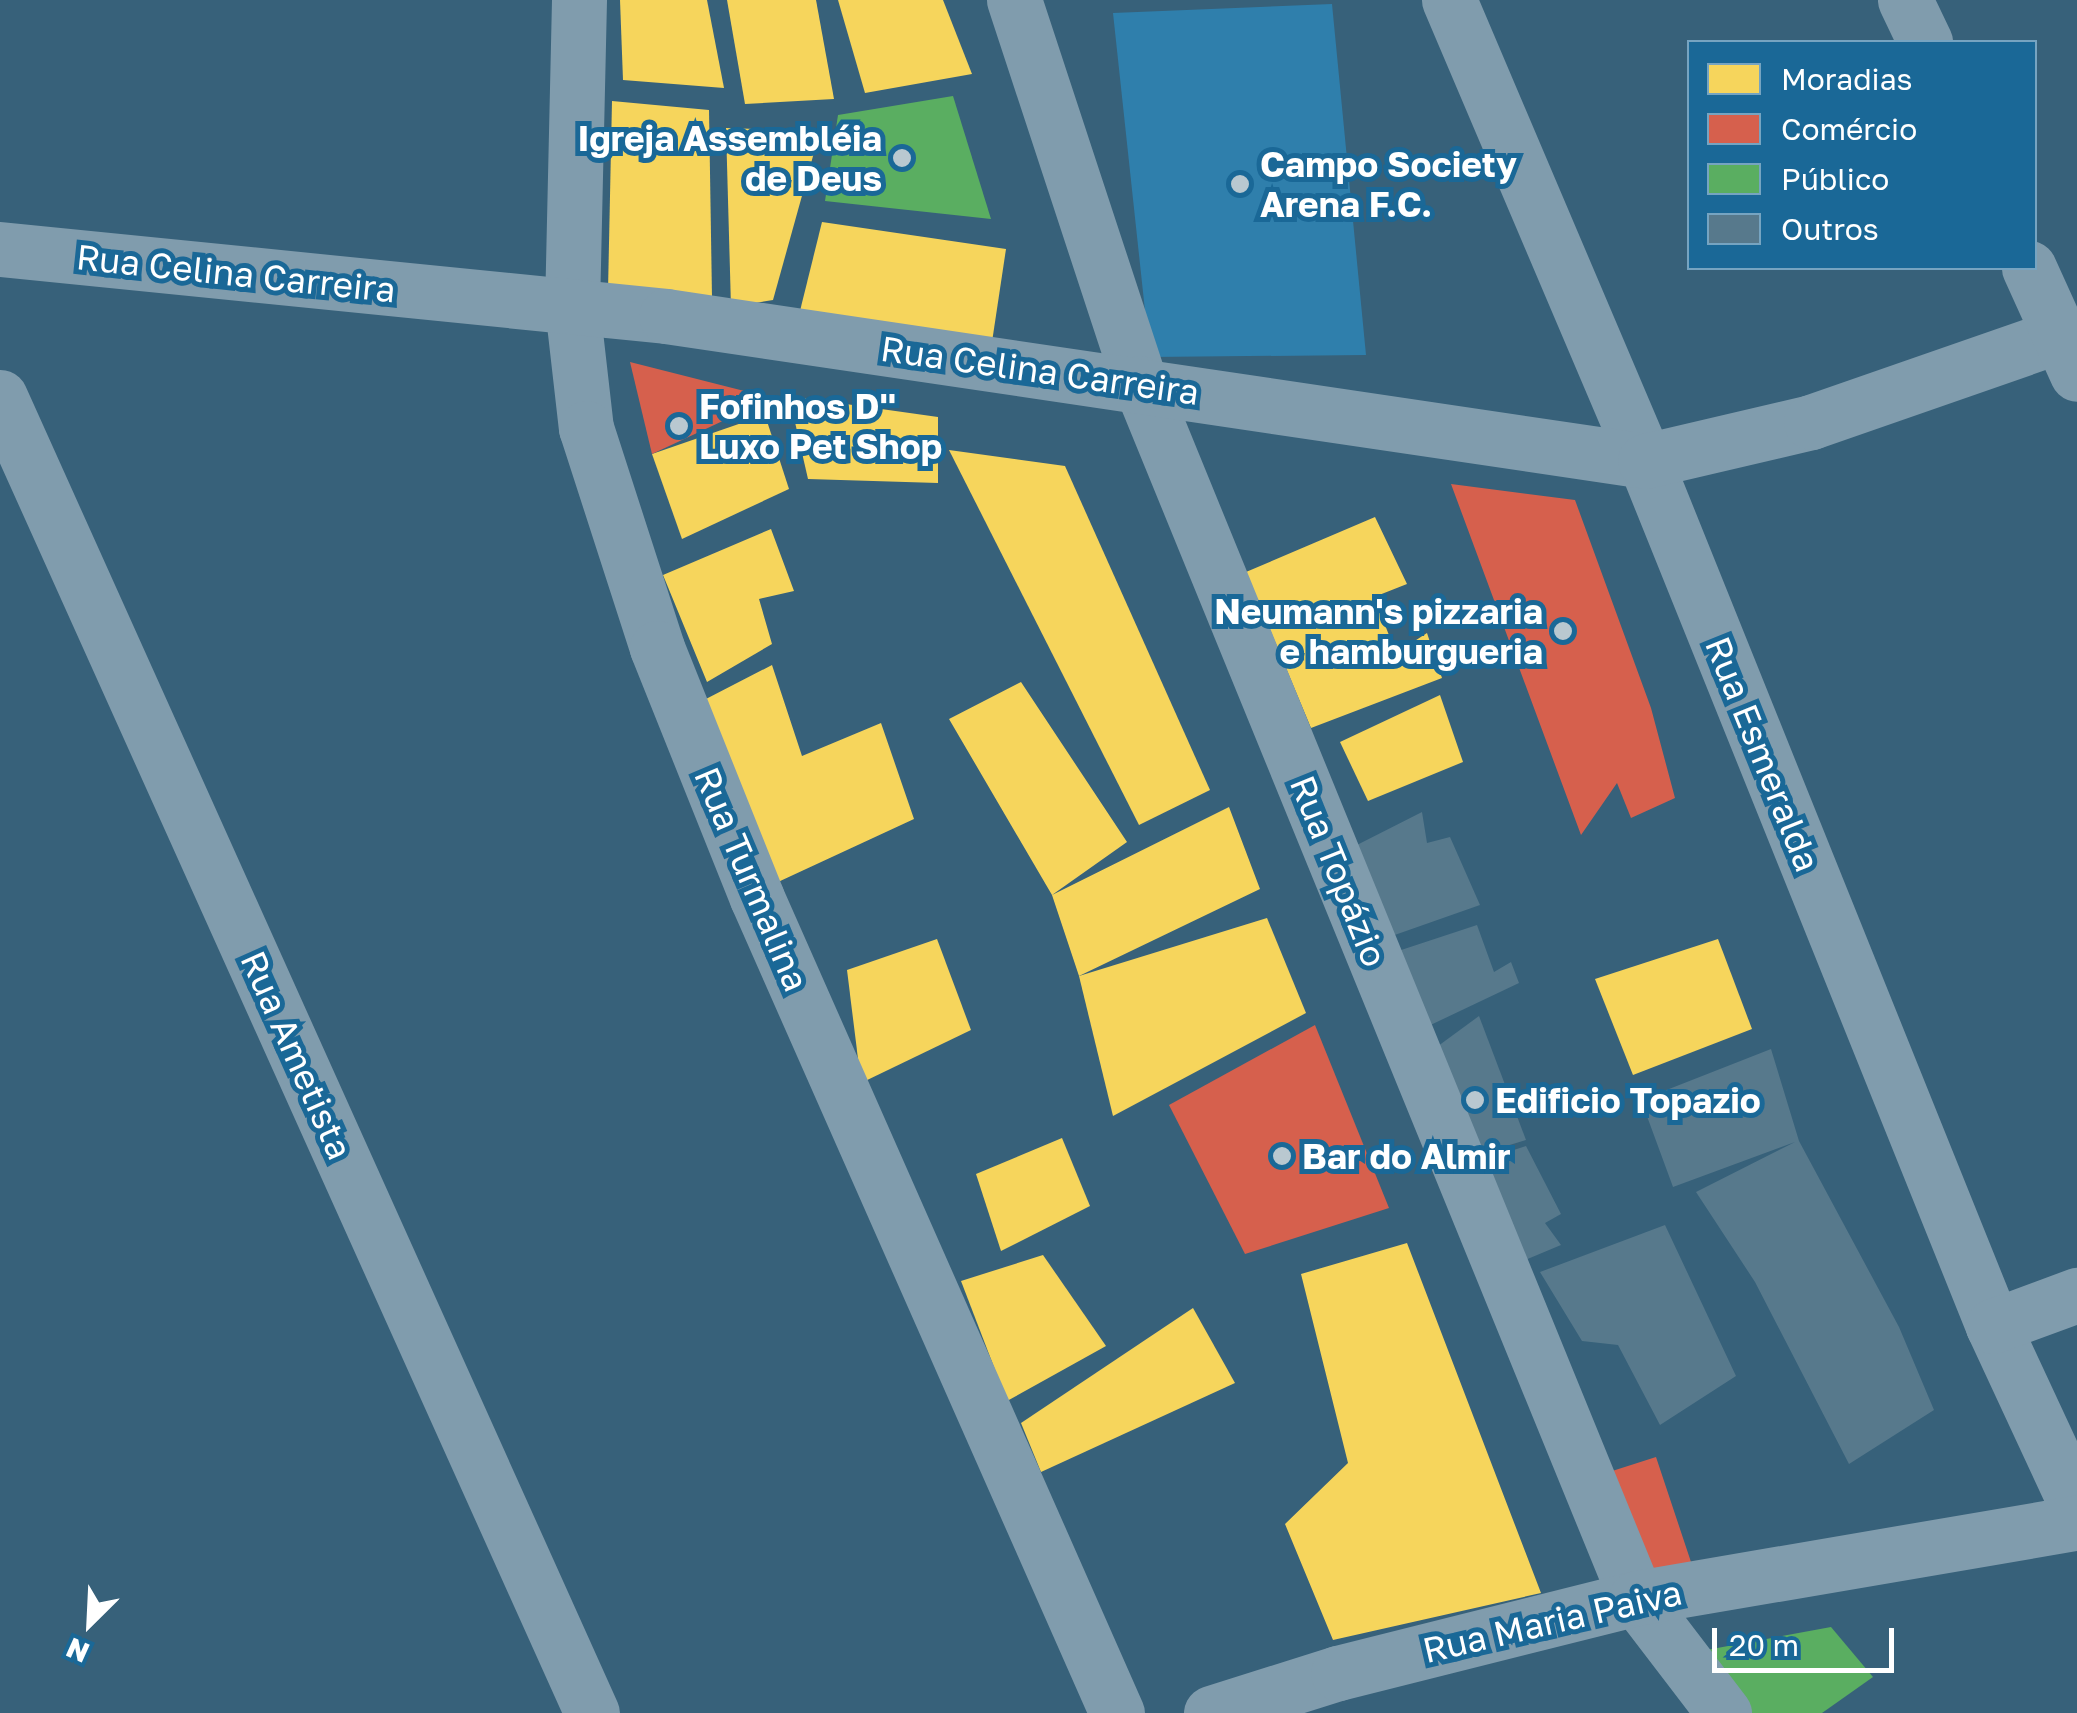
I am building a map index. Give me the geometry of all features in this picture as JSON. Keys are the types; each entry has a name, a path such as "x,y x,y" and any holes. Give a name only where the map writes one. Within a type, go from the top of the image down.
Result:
{"street":[{"name":"Rua Turmalina","path":"579,0 572,306 586,428 656,648 757,898 1117,1713"},
{"name":"Rua Topázio","path":"1014,0 1140,384 1636,1598 1724,1713"},
{"name":"Rua Esmeralda","path":"1449,0 1645,461 1993,1326 2077,1507"},
{"path":"1905,0 1924,40"},
{"name":"Rua Celina Carreira","path":"0,249 572,306 1140,384 1645,461 2069,355"},
{"path":"2031,270 2069,355"},
{"name":"Rua Ametista","path":"0,397 592,1713"},
{"path":"1993,1326 2077,1295"},
{"name":"Rua Maria Paiva","path":"1211,1713 1338,1672 1636,1598 2077,1523"}],"shaded area":[{"name":"Campo Society Arena F.C.","path":"1332,4 1366,355 1150,357 1113,13"}],"building: Moradias":[{"path":"620,0 707,0 724,88 623,80"},
{"path":"727,0 816,0 834,99 745,104"},
{"path":"838,0 943,0 972,74 865,93"},
{"path":"612,101 709,110 712,298 608,291"},
{"path":"726,128 820,131 773,300 731,307"},
{"path":"822,222 1006,249 992,342 799,315"},
{"path":"789,396 938,417 938,483 808,479"},
{"path":"765,415 789,489 682,539 652,454"},
{"path":"949,450 1065,466 1210,790 1139,825"},
{"path":"1375,517 1407,584 1374,597 1396,653 1427,633 1442,678 1311,728 1246,572"},
{"path":"771,529 794,591 759,599 772,644 707,682 663,575"},
{"path":"772,665 802,756 881,723 914,819 778,882 704,700"},
{"path":"1021,682 1127,842 1052,895 949,719"},
{"path":"1440,695 1463,762 1368,801 1340,742"},
{"path":"1229,807 1260,889 1079,976 1052,895"},
{"path":"1267,918 1306,1013 1113,1116 1079,976"},
{"path":"937,939 971,1030 861,1083 847,970"},
{"path":"1718,939 1752,1029 1633,1075 1595,979"},
{"path":"1062,1138 1090,1206 1001,1251 976,1174"},
{"path":"1407,1243 1541,1593 1333,1640 1285,1524 1348,1463 1301,1274"},
{"path":"1043,1255 1106,1346 1007,1401 961,1281"},
{"path":"1193,1308 1235,1383 1041,1472 1021,1423"}],"building: Comércio":[{"name":"Fofinhos D'' Luxo Pet Shop","path":"630,362 772,398 652,454"},
{"name":"Neumann's pizzaria e hamburgueria","path":"1451,484 1575,500 1651,708 1675,798 1631,818 1617,783 1581,835"},
{"name":"Bar do Almir","path":"1315,1025 1389,1208 1245,1254 1169,1105"},
{"path":"1656,1457 1692,1565 1641,1577 1606,1473"}],"building: Público":[{"name":"Igreja Assembléia de Deus","path":"953,96 991,219 825,201 838,115"},
{"path":"1831,1627 1873,1677 1822,1713 1743,1713 1690,1653"}],"building: Outros":[{"path":"1422,812 1427,843 1450,837 1480,905 1389,937 1349,849"},
{"path":"1477,925 1494,972 1511,962 1519,983 1420,1030 1386,955"},
{"name":"Edificio Topazio","path":"1479,1016 1526,1140 1467,1158 1419,1060"},
{"path":"1771,1049 1799,1141 1899,1327 1934,1410 1849,1464 1755,1282 1696,1192 1795,1142 1673,1187 1641,1100"},
{"path":"1526,1146 1561,1214 1545,1223 1561,1245 1518,1263 1471,1164"},
{"path":"1665,1225 1736,1376 1660,1425 1618,1345 1582,1341 1540,1272"}],"place":[{"name":"Igreja Assembléia de Deus","path":"902,158"},
{"name":"Campo Society Arena F.C.","path":"1240,184"},
{"name":"Fofinhos D'' Luxo Pet Shop","path":"679,426"},
{"name":"Neumann's pizzaria e hamburgueria","path":"1563,631"},
{"name":"Edificio Topazio","path":"1475,1100"},
{"name":"Bar do Almir","path":"1282,1156"}]}
